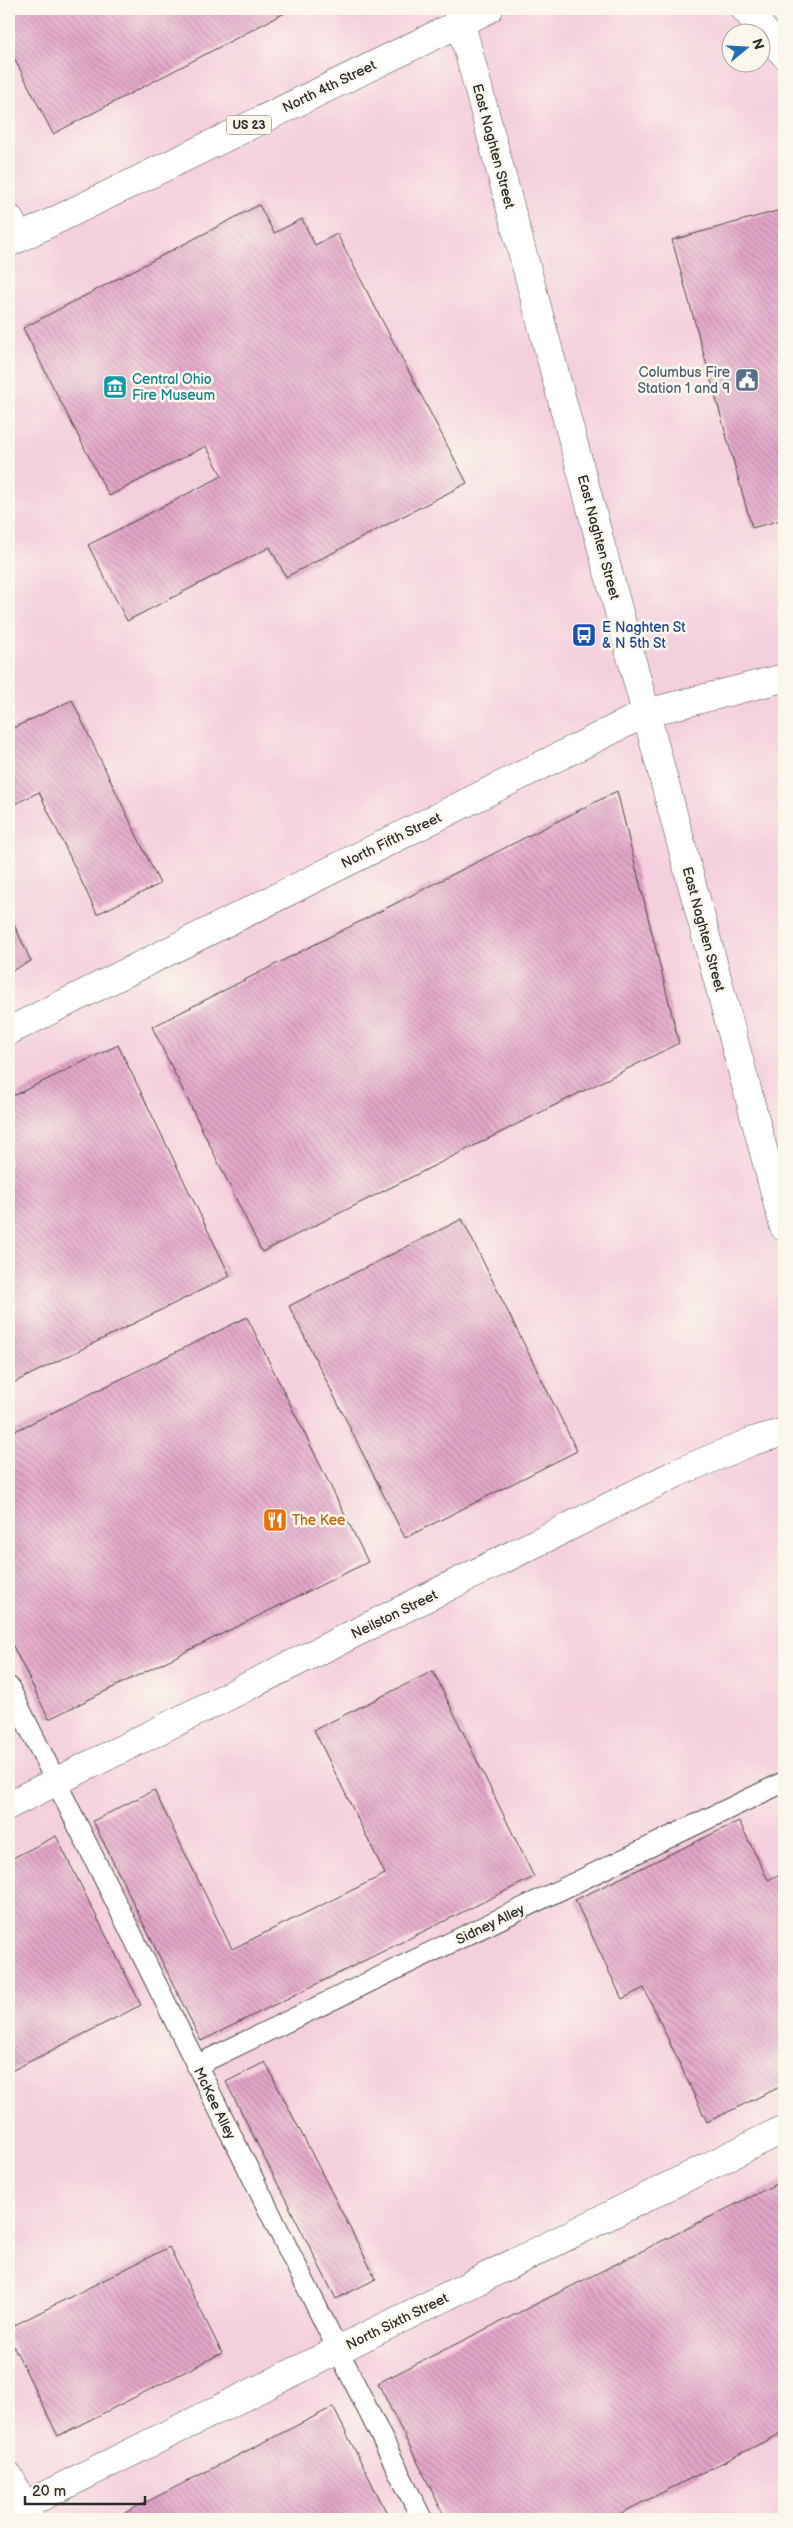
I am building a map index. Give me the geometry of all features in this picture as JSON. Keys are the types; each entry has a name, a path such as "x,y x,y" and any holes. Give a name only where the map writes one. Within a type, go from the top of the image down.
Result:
{"street":[{"name":"North 4th Street","path":"12,233 459,15 489,9"},
{"path":"746,9 784,54"},
{"name":"East Naghten Street","path":"459,15 784,1227"},
{"name":"North Fifth Street","path":"9,1031 646,713 784,678"},
{"name":"Neilston Street","path":"9,1805 677,1473 753,1441 784,1432"},
{"name":"North Sixth Street","path":"21,2513 338,2350 784,2129"},
{"path":"9,2476 21,2513"}],"lane":[{"name":"McKee Alley","path":"9,1686 422,2519"},
{"name":"Sidney Alley","path":"197,2065 784,1782"}],"shaded area":[{"path":"9,9 780,9 784,15 784,2519 9,2519"}],"building":[{"path":"9,9 292,9 53,134 9,48"},
{"path":"259,205 274,233 302,219 315,245 337,234 467,483 286,577 270,547 127,621 88,545 222,476 206,446 109,496 23,328"},
{"name":"Columbus Fire Station 1 and 9","path":"784,209 784,519 752,528 672,240"},
{"path":"72,700 160,884 97,914 39,792 9,807 9,730"},
{"path":"617,791 679,1043 262,1252 152,1027"},
{"path":"9,914 31,961 9,972"},
{"path":"118,1045 230,1276 9,1385 9,1098"},
{"path":"462,1219 577,1451 405,1538 289,1306"},
{"path":"247,1317 368,1562 49,1719 9,1638 9,1434"},
{"path":"433,1671 534,1877 201,2041 93,1821 154,1790 232,1949 385,1874 314,1730"},
{"path":"739,1821 768,1880 784,1872 784,2085 707,2122 644,1988 622,1999 575,1900"},
{"path":"56,1836 141,2005 9,2072 9,1860"},
{"path":"265,2062 376,2279 336,2299 226,2082"},
{"path":"784,2180 784,2432 609,2519 446,2519 378,2383"},
{"path":"169,2247 222,2353 58,2436 9,2337 9,2328"},
{"path":"333,2407 390,2519 113,2519"}],"place":[{"name":"Columbus Fire Station 1 and 9","path":"747,380"},
{"name":"Central Ohio Fire Museum","path":"115,387"},
{"name":"E Naghten St & N 5th St","path":"584,635"},
{"name":"The Kee","path":"275,1520"}]}
